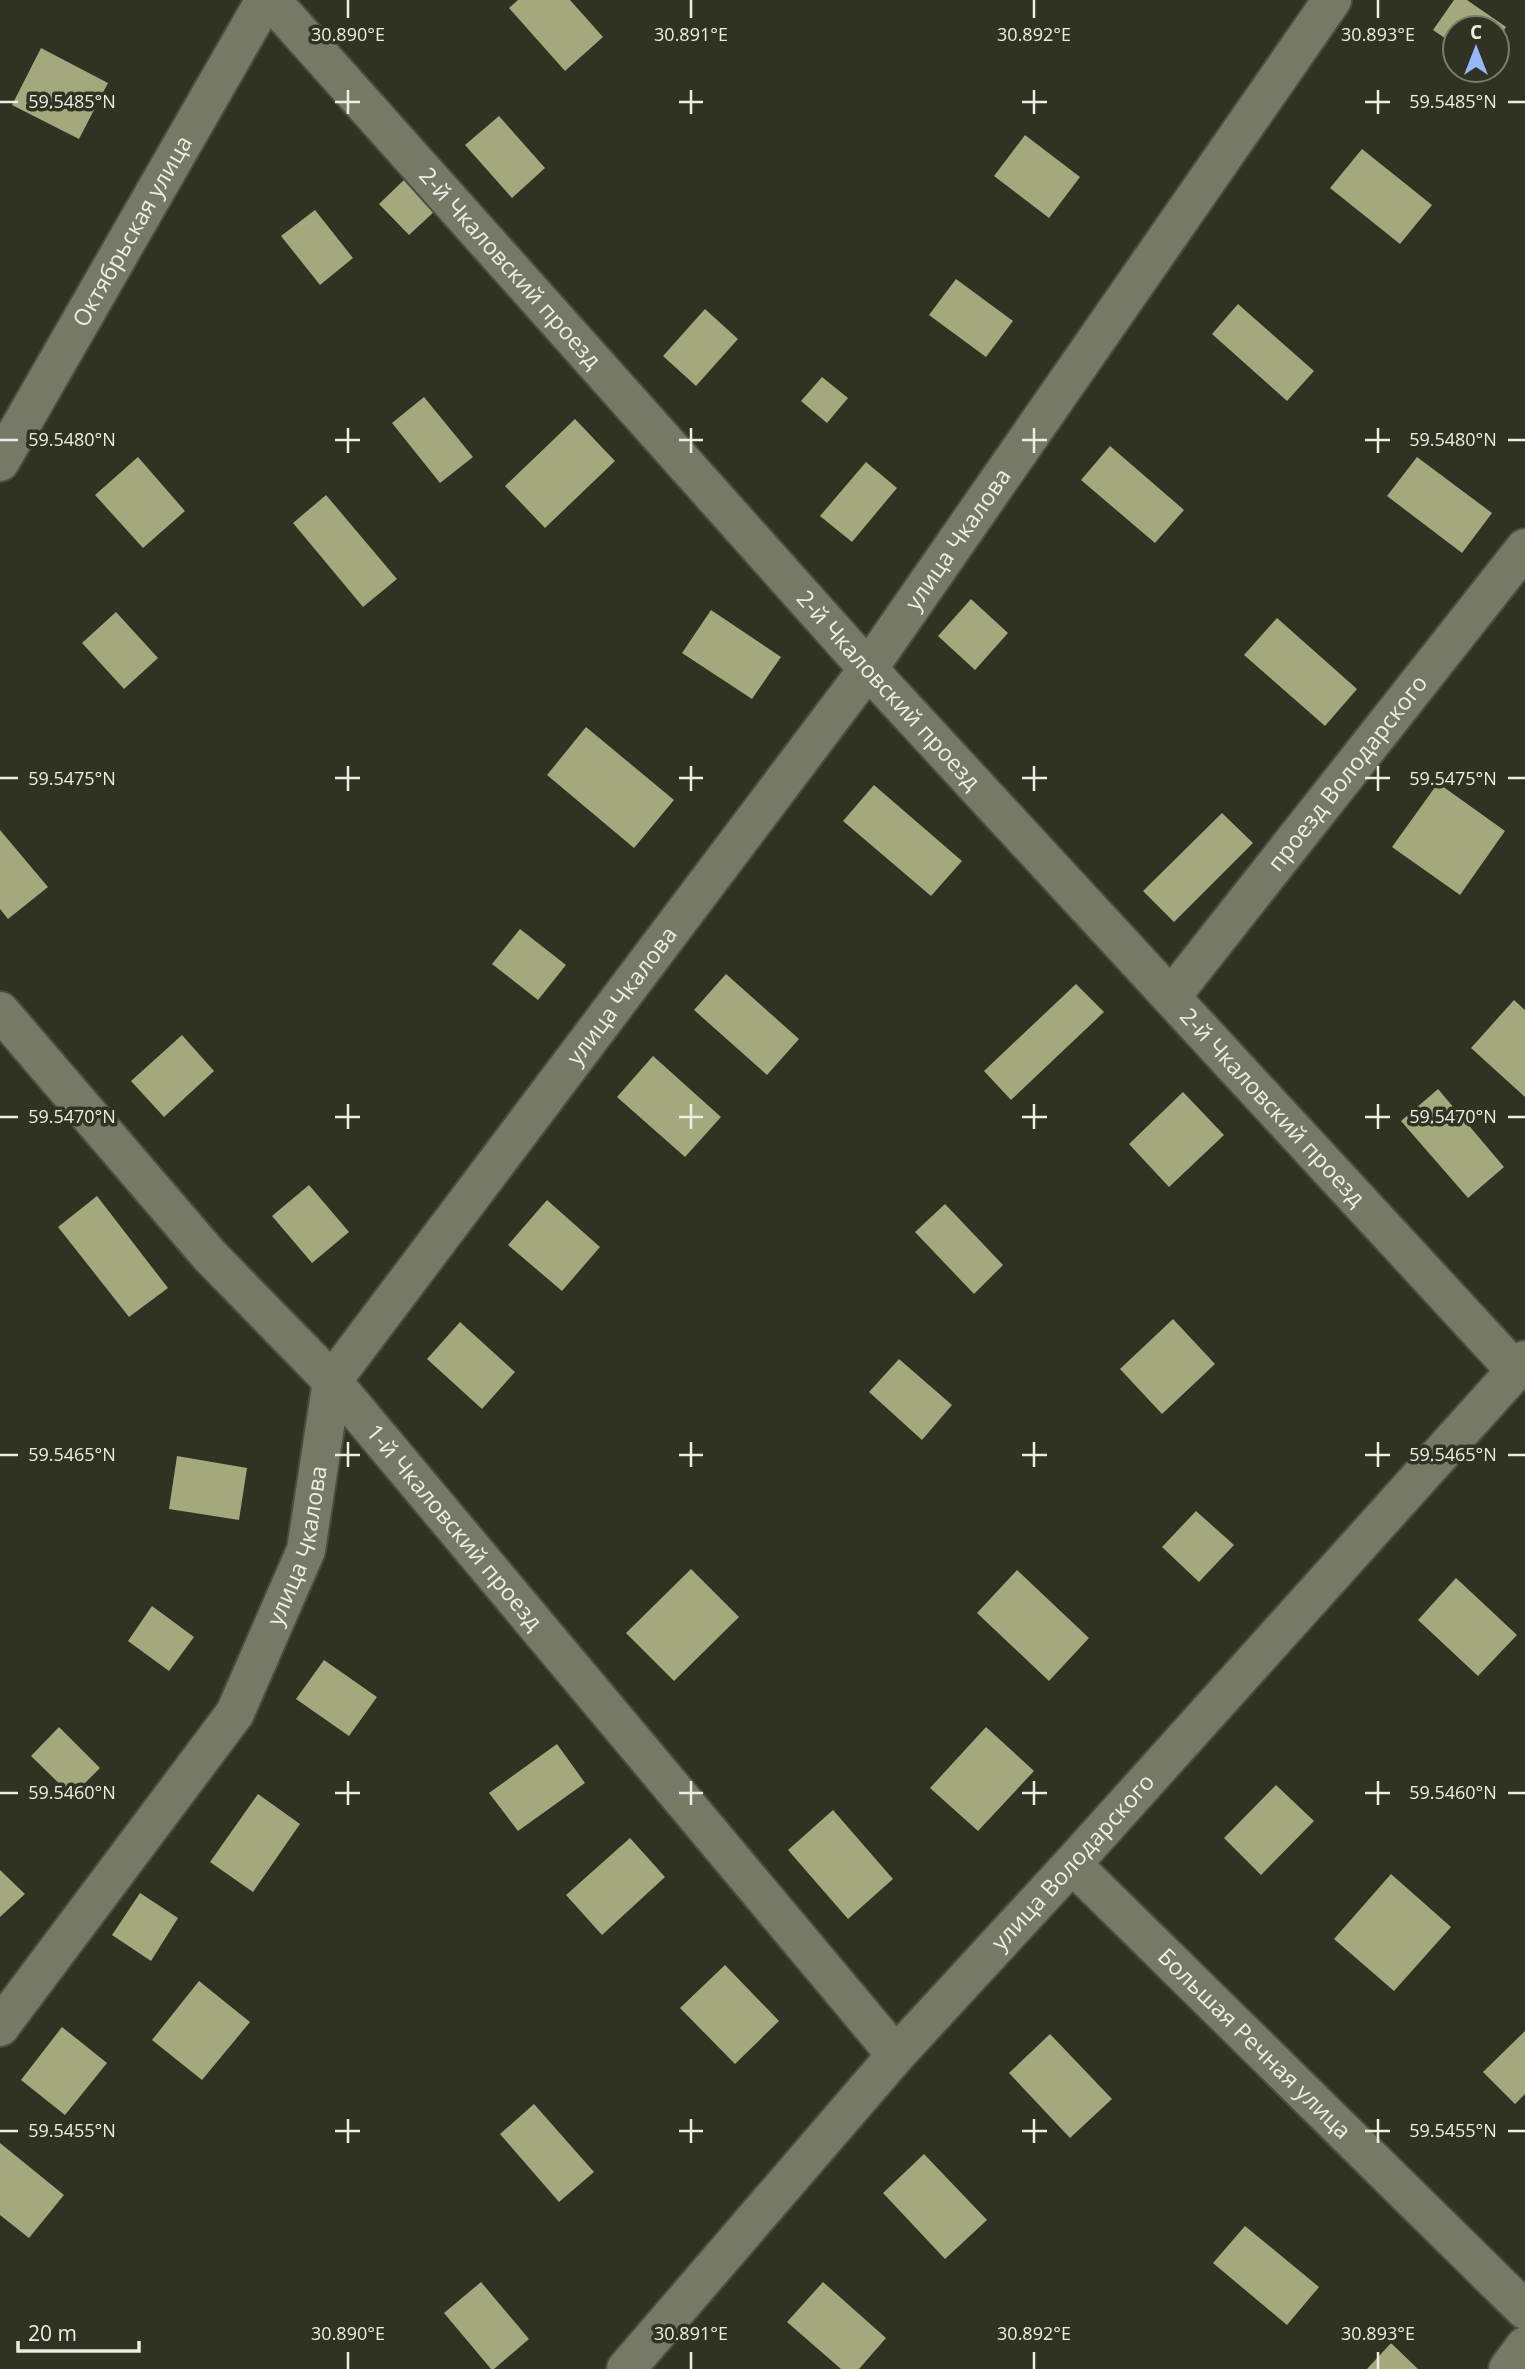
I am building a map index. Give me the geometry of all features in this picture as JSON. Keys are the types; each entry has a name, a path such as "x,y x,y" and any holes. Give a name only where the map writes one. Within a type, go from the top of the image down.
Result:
{"street":[{"name":"Октябрьская улица","path":"0,462 265,0"},
{"name":"2-й Чкаловский проезд","path":"271,0 868,669 1171,997 1520,1366"},
{"name":"улица Чкалова","path":"0,2027 235,1713 306,1550 332,1381 868,669 1332,0"},
{"name":"проезд Володарского","path":"1171,997 1525,548"},
{"name":"1-й Чкаловский проезд","path":"0,1011 209,1255 332,1381 896,2054"},
{"name":"улица Володарского","path":"625,2369 896,2054 1073,1864 1520,1366"},
{"name":"Большая Речная улица","path":"1073,1864 1525,2310"},
{"path":"1508,2369 1525,2346"}],"building":[{"path":"518,0 570,0 603,37 565,71 509,8"},
{"path":"1454,0 1467,0 1487,14 1444,14"},
{"path":"1441,19 1441,35 1433,30"},
{"path":"41,48 108,83 79,139 12,105"},
{"path":"499,116 545,168 512,198 465,145"},
{"path":"1025,135 1080,177 1049,218 994,176"},
{"path":"1362,149 1432,205 1400,244 1330,188"},
{"path":"406,178 436,210 409,235 379,204"},
{"path":"315,210 353,258 320,285 281,236"},
{"path":"956,279 1013,321 986,357 929,315"},
{"path":"1238,304 1314,371 1287,401 1212,334"},
{"path":"705,309 738,339 696,386 663,356"},
{"path":"822,377 848,398 827,423 801,401"},
{"path":"424,397 473,457 440,483 392,423"},
{"path":"575,419 615,461 545,528 505,486"},
{"path":"1110,446 1184,510 1155,543 1081,480"},
{"path":"138,457 185,511 143,548 95,495"},
{"path":"1417,457 1492,513 1462,553 1387,496"},
{"path":"866,462 897,488 852,542 820,516"},
{"path":"326,495 397,579 363,607 293,523"},
{"path":"971,599 1008,633 975,670 938,636"},
{"path":"711,610 781,657 752,699 682,653"},
{"path":"116,612 158,658 124,689 82,643"},
{"path":"1277,618 1357,689 1325,726 1244,655"},
{"path":"586,727 674,800 634,848 547,775"},
{"path":"1438,783 1505,831 1460,895 1392,847"},
{"path":"874,785 962,861 931,896 843,821"},
{"path":"1222,813 1253,843 1174,922 1143,891"},
{"path":"0,830 48,887 8,919 0,909"},
{"path":"520,929 566,965 538,1000 492,964"},
{"path":"726,974 799,1039 767,1075 694,1010"},
{"path":"1076,984 1104,1012 1011,1100 984,1071"},
{"path":"1514,1000 1525,1010 1525,1097 1471,1048"},
{"path":"182,1035 214,1071 164,1117 131,1081"},
{"path":"653,1056 721,1117 685,1157 617,1097"},
{"path":"1438,1089 1504,1167 1468,1198 1401,1121"},
{"path":"1183,1092 1224,1135 1169,1187 1129,1144"},
{"path":"309,1185 349,1232 312,1263 272,1216"},
{"path":"97,1196 168,1288 129,1317 58,1227"},
{"path":"547,1200 600,1247 562,1291 508,1245"},
{"path":"945,1204 1003,1265 974,1294 915,1232"},
{"path":"1173,1319 1215,1364 1162,1414 1120,1369"},
{"path":"460,1322 515,1372 482,1409 427,1359"},
{"path":"899,1359 952,1405 922,1440 869,1392"},
{"path":"177,1456 247,1468 239,1520 169,1509"},
{"path":"1196,1511 1234,1545 1199,1582 1162,1547"},
{"path":"691,1569 739,1617 674,1681 626,1633"},
{"path":"1017,1570 1089,1638 1049,1681 977,1613"},
{"path":"1456,1578 1517,1635 1478,1676 1418,1620"},
{"path":"152,1606 194,1637 169,1671 128,1641"},
{"path":"324,1660 377,1697 349,1736 296,1699"},
{"path":"59,1727 100,1768 72,1796 31,1756"},
{"path":"986,1727 1034,1771 978,1831 930,1788"},
{"path":"557,1744 585,1783 518,1831 489,1793"},
{"path":"1276,1785 1314,1821 1261,1875 1224,1838"},
{"path":"258,1794 300,1824 253,1892 210,1862"},
{"path":"833,1810 893,1879 848,1919 788,1850"},
{"path":"630,1838 665,1877 602,1935 566,1895"},
{"path":"0,1870 25,1894 0,1917"},
{"path":"1391,1874 1451,1927 1394,1991 1334,1939"},
{"path":"140,1893 178,1918 151,1961 112,1935"},
{"path":"725,1965 779,2021 735,2064 680,2008"},
{"path":"199,1981 250,2022 202,2080 152,2040"},
{"path":"62,2027 107,2063 65,2115 21,2080"},
{"path":"1525,2031 1525,2094 1515,2104 1483,2072"},
{"path":"1050,2034 1112,2099 1070,2138 1009,2073"},
{"path":"534,2104 594,2172 559,2202 500,2134"},
{"path":"0,2143 64,2195 29,2238 0,2215"},
{"path":"924,2154 987,2220 945,2259 883,2193"},
{"path":"1245,2226 1319,2287 1287,2325 1213,2263"},
{"path":"481,2282 529,2339 494,2369 491,2369 444,2313"},
{"path":"823,2282 886,2338 859,2369 841,2369 787,2322"},
{"path":"1391,2343 1418,2369 1367,2369"}]}
